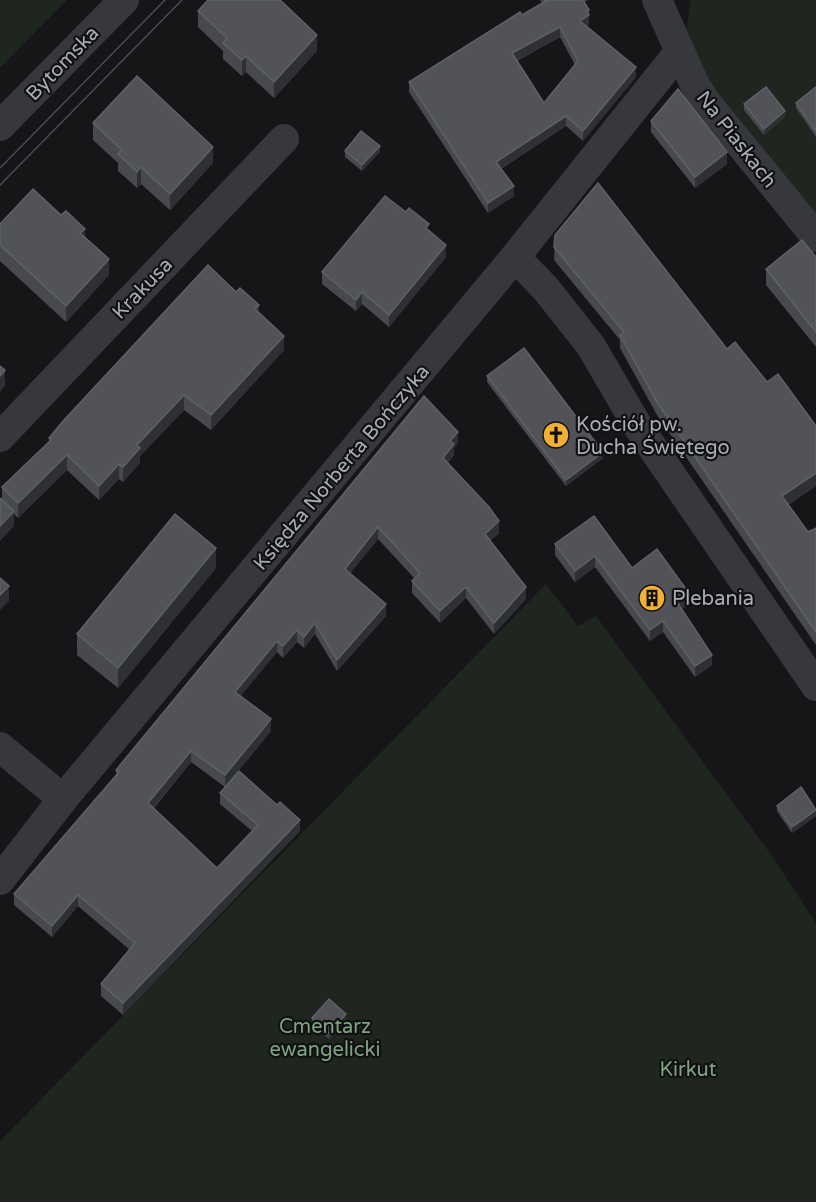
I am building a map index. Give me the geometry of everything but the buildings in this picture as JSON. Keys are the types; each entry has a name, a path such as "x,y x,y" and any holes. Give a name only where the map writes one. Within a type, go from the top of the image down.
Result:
{"street":[{"name":"Bytomska","path":"0,126 124,0"},
{"name":"Na Piaskach","path":"657,0 679,52 705,101 816,237"},
{"name":"Księdza Norberta Bończyka","path":"0,880 63,799 515,257 679,52"},
{"name":"Krakusa","path":"0,436 284,139"},
{"path":"515,257 546,289 591,346 637,425 816,686"},
{"path":"0,747 63,799"}],"green space":[{"path":"0,0 67,0 0,68"},
{"path":"691,0 816,0 816,232 680,69"},
{"name":"Cmentarz ewangelicki","path":"546,584 578,626 596,616 772,856 816,923 816,1202 0,1202 0,1141"}],"tram line":[{"path":"0,168 165,0"},
{"path":"0,185 182,0"}],"place":[{"name":"Kościół pw. Ducha Świętego","path":"556,435"},
{"name":"Plebania","path":"652,598"}],"park label":[{"name":"Kirkut","path":"688,1069"}]}
